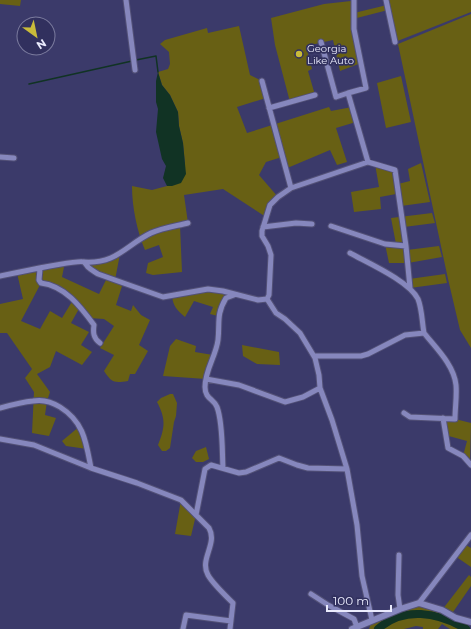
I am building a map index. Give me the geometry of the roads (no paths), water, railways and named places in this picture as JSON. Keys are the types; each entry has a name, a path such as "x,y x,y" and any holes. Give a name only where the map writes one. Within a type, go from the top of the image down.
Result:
{"street":[{"path":"126,0 135,70"},
{"path":"321,42 336,97 366,88 354,29 354,0"},
{"path":"386,0 395,42"},
{"path":"262,81 291,188"},
{"path":"348,93 368,162"},
{"path":"269,108 315,95"},
{"path":"0,157 14,158"},
{"path":"267,299 269,295 271,255 262,236 262,231 270,205 291,188 368,162 395,170 406,246 410,288"},
{"path":"0,276 40,269 65,262 77,261 92,263 106,260 120,254 152,233 188,223"},
{"path":"263,227 296,223 312,224"},
{"path":"331,226 385,244 406,246"},
{"path":"350,253 410,288 418,299 424,332 451,368 456,385 455,419 410,417 404,413"},
{"path":"84,262 89,269 98,274 163,297 208,289 223,291 258,300 267,299"},
{"path":"40,269 39,280 41,283 52,284 62,290 81,307 94,325 93,333 96,341 100,343"},
{"path":"223,468 220,416 216,405 207,396 205,388 208,370 218,341 218,316 226,298 235,295"},
{"path":"267,299 276,314 285,319 300,333 314,356 320,376 320,388 332,420 346,469 357,519 362,576 372,620"},
{"path":"314,356 361,356 368,354 405,335 424,332"},
{"path":"206,379 238,385 284,402 303,397 320,388"},
{"path":"0,408 34,400 47,401 66,411 74,417 82,431 91,468"},
{"path":"444,418 448,448 463,456 471,465"},
{"path":"0,439 34,446 180,500 209,528 212,534 213,540 208,552 206,564 208,575 233,603 230,629"},
{"path":"196,515 205,469 211,465 239,473 246,472 279,458 308,468 346,469"},
{"path":"418,603 471,535"},
{"path":"399,555 398,591 400,608"},
{"path":"311,594 354,619 355,628 400,608 418,603 442,610 456,618 471,622"},
{"path":"183,629 186,615 231,621"}],"waterway":[{"path":"136,60 156,56 158,72"},
{"path":"29,84 132,61"},
{"path":"378,629 398,617 409,614 432,615 455,623 466,629"}],"place":[{"name":"Georgia Like Auto","path":"299,54"}]}
